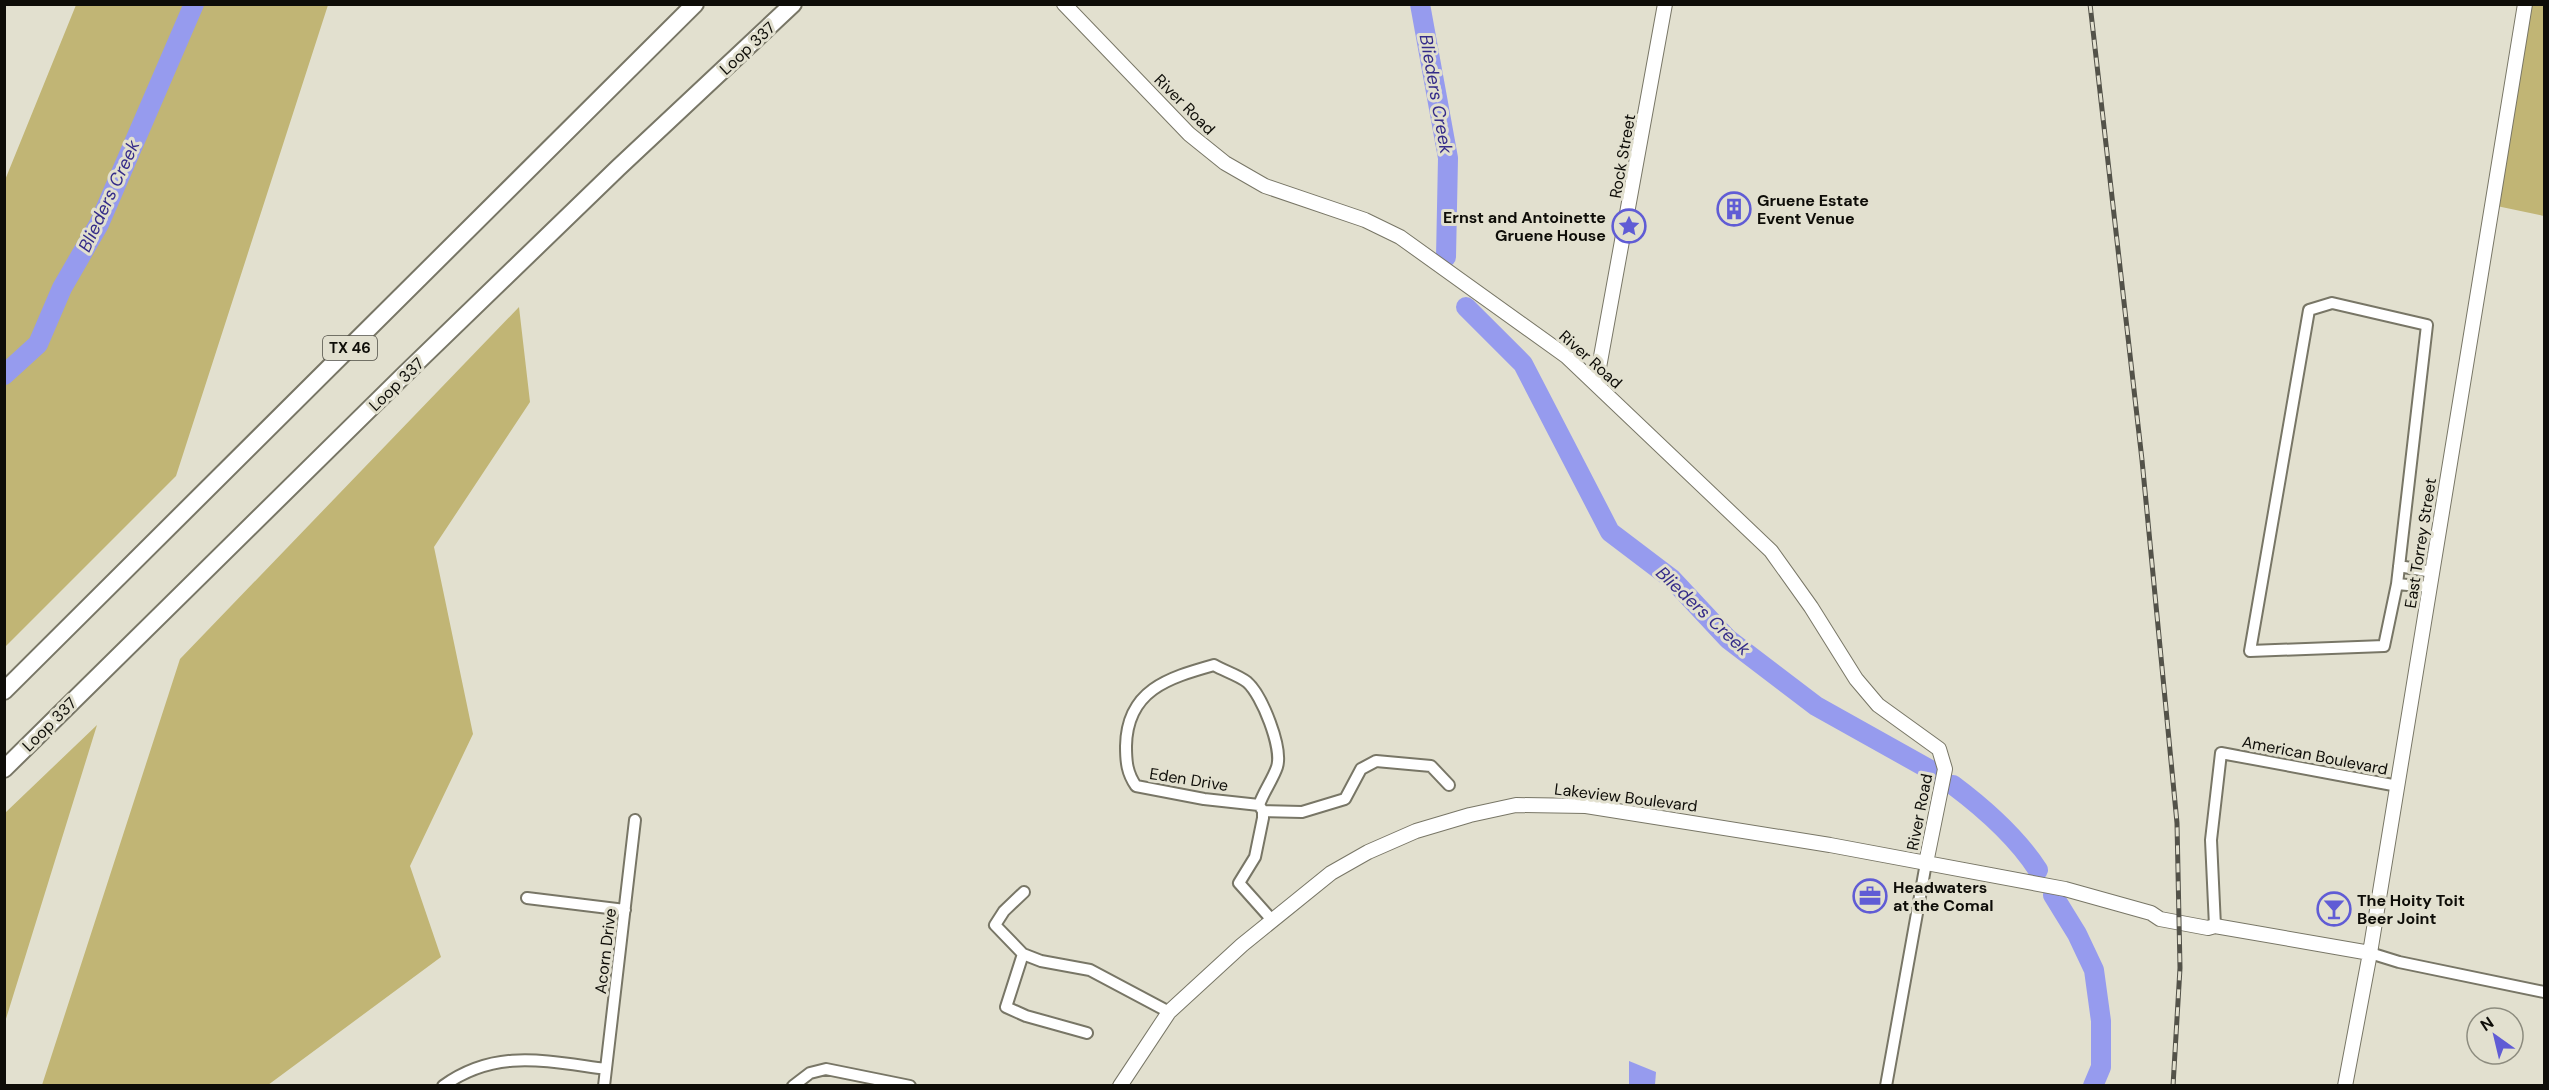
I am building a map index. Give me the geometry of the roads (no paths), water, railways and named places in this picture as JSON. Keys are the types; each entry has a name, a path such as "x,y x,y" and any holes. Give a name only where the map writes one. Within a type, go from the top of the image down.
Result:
{"main road":[{"name":"TX 46","path":"4,691 695,4"},
{"name":"Loop 337","path":"4,769 422,358 618,168 793,4"}],"street":[{"name":"River Road","path":"1064,4 1190,134 1225,163 1265,186 1365,220 1400,237 1554,346 1776,557 1856,679 1878,705 1939,749 1945,768 1926,863"},
{"name":"Rock Street","path":"1596,384 1665,4"},
{"name":"East Torrey Street","path":"2345,1086 2398,786 2524,4"},
{"path":"2332,303 2427,325 2397,584 2384,646 2250,651 2309,310 2332,303"},
{"path":"2399,566 2432,572"},
{"path":"2397,584 2430,587"},
{"name":"Eden Drive","path":"1272,920 1239,883 1255,857 1261,808 1265,787 1278,766 1277,742 1269,720 1248,683 1214,665 1172,677 1141,698 1126,736 1128,773 1136,786 1261,808 1302,812 1345,799 1361,769 1376,761 1431,766 1449,785"},
{"name":"American Boulevard","path":"2214,926 2211,840 2221,753 2398,786"},
{"name":"Lakeview Boulevard","path":"1120,1086 1169,1012 1272,920 1331,873 1368,852 1440,823 1516,805 1560,804 1663,817 1926,863 2065,889 2151,913 2160,919 2370,953 2399,962 2544,992"},
{"name":"Acorn Drive","path":"604,1086 635,820"},
{"path":"1886,1086 1926,863"},
{"path":"1024,892 1004,911 995,925 1023,954 1041,961 1090,970 1169,1012"},
{"path":"527,898 625,910"},
{"path":"1023,954 1006,1008 1087,1033"},
{"path":"443,1086 463,1071 497,1060 528,1059 606,1069"},
{"path":"793,1086 810,1073 826,1069 910,1086"}],"water":[{"path":"1629,1061 1656,1072 1655,1085 1629,1085"}],"waterway":[{"name":"Blieders Creek","path":"4,375 38,344 62,288 99,224 194,4"},
{"name":"Blieders Creek","path":"1420,4 1448,158 1446,257"},
{"name":"Blieders Creek","path":"1466,307 1523,364 1610,532 1672,579 1728,639 1816,706 1934,772"},
{"name":"Blieders Creek","path":"1953,785 1999,824 2038,870"},
{"name":"Blieders Creek","path":"2053,895 2077,934 2094,970 2101,1021 2101,1067 2093,1086"}],"railway":[{"path":"2090,4 2142,460 2177,823 2180,968 2173,1086"}],"place":[{"name":"Gruene Estate Event Venue","path":"1734,209"},
{"name":"Ernst and Antoinette Gruene House","path":"1629,226"},
{"name":"Headwaters at the Comal","path":"1870,896"},
{"name":"The Hoity Toit Beer Joint","path":"2334,909"}]}
